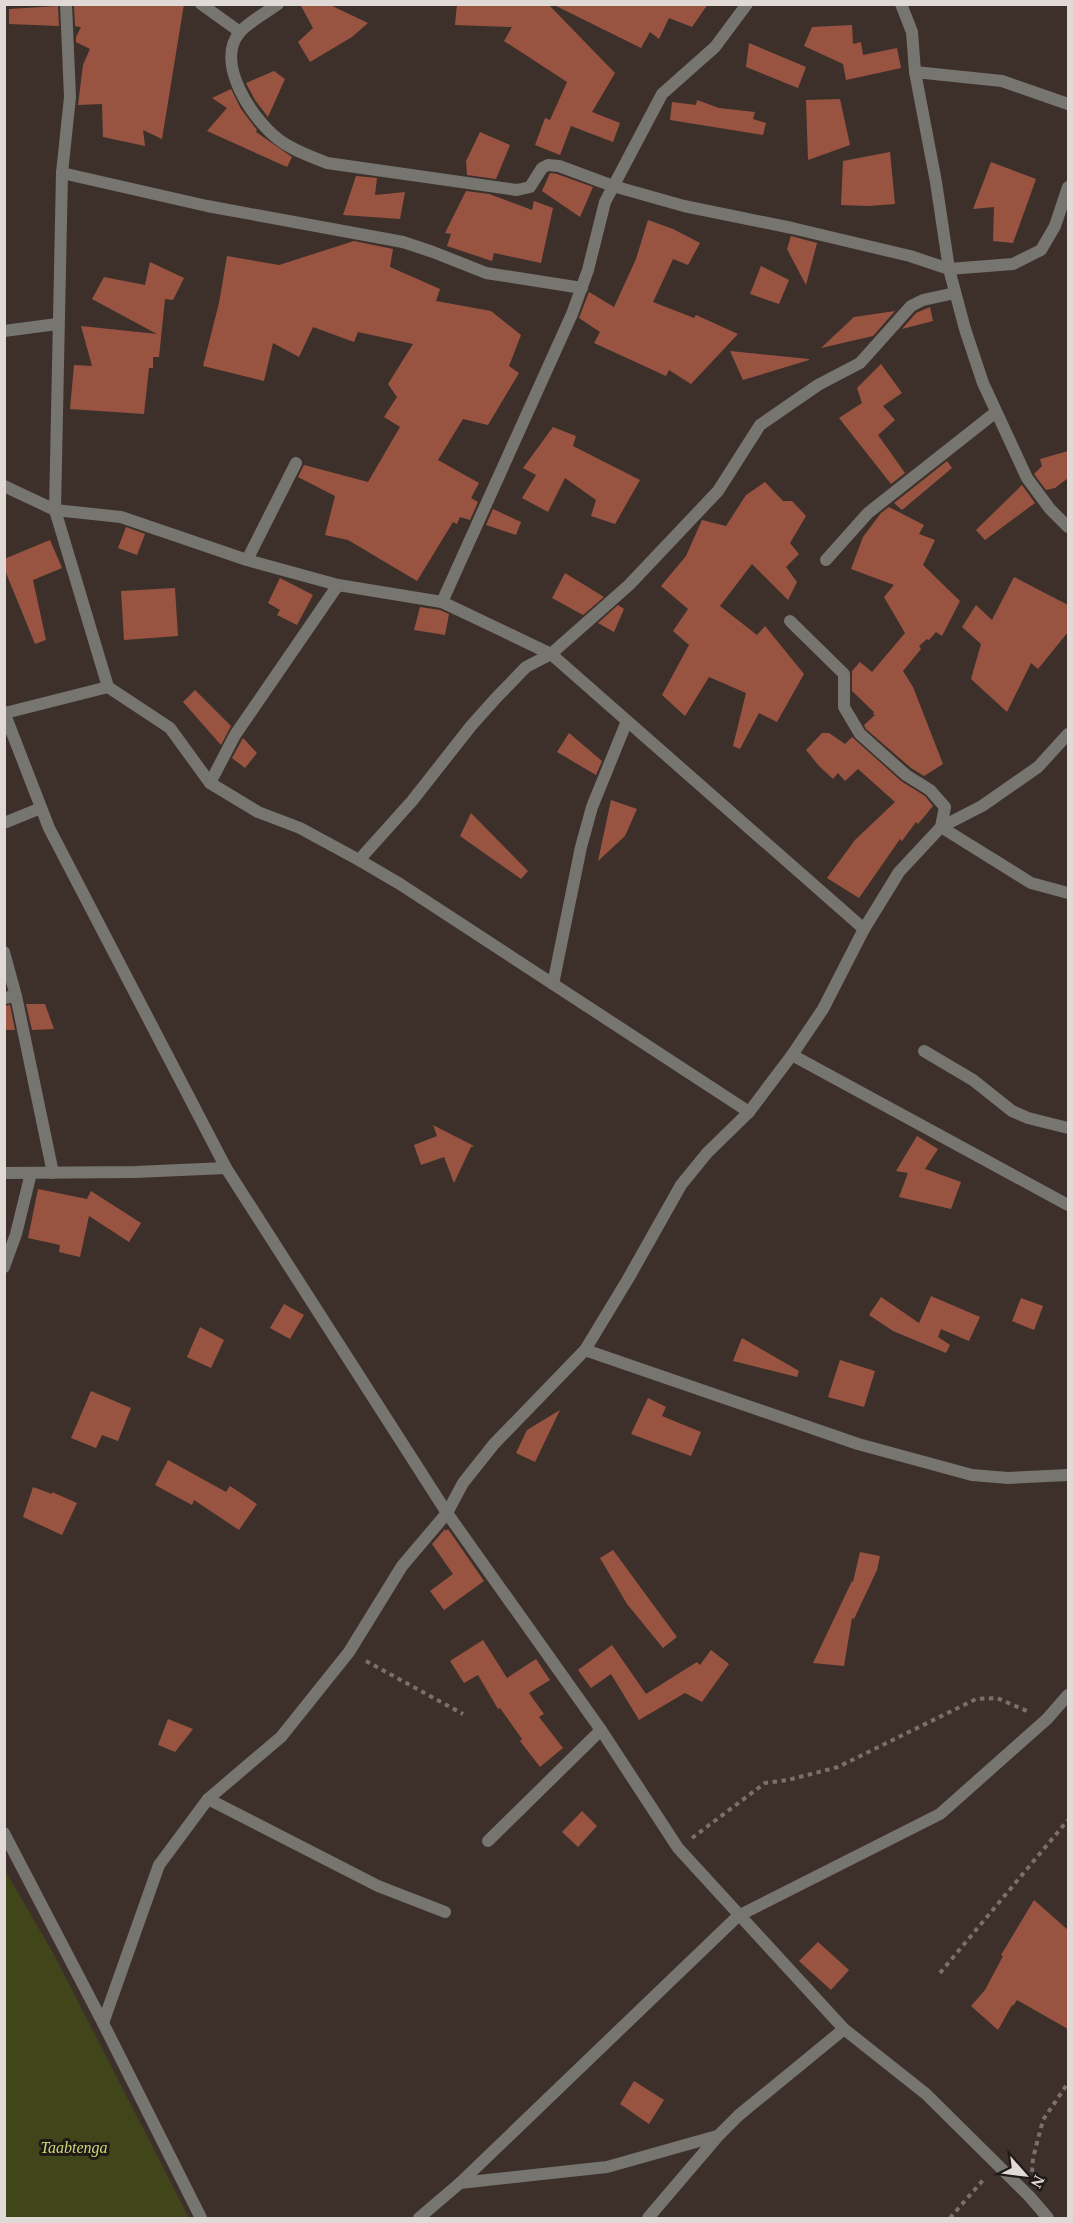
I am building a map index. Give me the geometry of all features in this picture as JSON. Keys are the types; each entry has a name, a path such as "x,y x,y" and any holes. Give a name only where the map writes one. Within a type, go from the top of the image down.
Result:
{"street":[{"path":"66,4 70,97 62,173 57,324 55,510 108,687 170,728 210,783 258,812 300,828 400,884 749,1112"},
{"path":"201,4 240,32"},
{"path":"278,4 240,32 232,49 230,62 233,76 260,121 278,139 327,163 517,190 530,187 542,168 548,165 559,166 614,186 684,206 792,228 910,256 949,269 1013,264 1041,250 1055,226 1068,187"},
{"path":"442,602 572,314 582,288 605,202 662,93 715,47 747,4"},
{"path":"901,4 912,32 915,72 936,182 949,269 972,351 996,412 1027,478 1050,509 1068,527"},
{"path":"915,72 1002,81 1068,104"},
{"path":"62,173 207,206 403,242 486,273 582,288"},
{"path":"359,860 412,801 471,726 526,667 551,654 629,585 718,491 760,424 818,385 860,363 911,306 923,300 955,292"},
{"path":"4,331 57,324"},
{"path":"826,560 868,513 996,412"},
{"path":"247,560 296,463"},
{"path":"4,486 55,510 121,517 247,560 338,585 442,602 551,654 864,929"},
{"path":"210,783 235,735 338,585"},
{"path":"790,621 844,674 844,707 860,734 906,775 930,790 945,807 941,827"},
{"path":"108,687 5,712 49,828 226,1168 447,1513 601,1730 678,1848 844,2030 926,2094 1030,2197 1048,2218"},
{"path":"553,984 592,807 627,721"},
{"path":"103,2023 159,1865 208,1799 281,1737 349,1652 402,1566 447,1513 463,1484 494,1444 585,1350 681,1185 707,1153 749,1112 823,1009 864,929 899,872 941,827 982,806 1038,767 1068,734"},
{"path":"4,823 41,808"},
{"path":"941,827 1031,882 1068,893"},
{"path":"4,952 10,997 53,1173"},
{"path":"924,1051 973,1080 1012,1111 1028,1118 1068,1128"},
{"path":"792,1055 1068,1205"},
{"path":"4,1173 226,1168"},
{"path":"4,1267 16,1234 31,1173"},
{"path":"585,1350 858,1444 972,1475 1008,1478 1068,1475"},
{"path":"422,2218 738,1916 940,1814 1047,1719 1068,1695"},
{"path":"488,1841 601,1730"},
{"path":"208,1799 378,1886 445,1912"},
{"path":"4,1833 201,2218"},
{"path":"648,2218 718,2136 739,2115 844,2030"},
{"path":"460,2183 607,2167 718,2136"}],"path":[{"path":"349,1652 463,1714"},
{"path":"678,1848 765,1783 788,1780 838,1767 976,1699 998,1698 1047,1719"},
{"path":"940,1973 1068,1820"},
{"path":"1030,2197 1033,2158 1043,2120 1068,2084"},
{"path":"950,2218 996,2165"}],"green space":[{"name":"Taabtenga","path":"4,1869 52,1951 189,2218 5,2218"}],"building":[{"path":"184,4 162,139 143,130 145,146 103,137 102,104 78,105 83,65 90,49 76,42 81,27 75,26 74,5"},
{"path":"300,4 328,4 368,23 352,37 310,62 298,42 313,28"},
{"path":"457,4 548,4 615,73 592,112 620,123 613,142 571,126 560,155 535,145 545,118 550,120 567,82 504,41 512,27 455,25"},
{"path":"552,4 708,4 692,27 669,18 659,39 650,32 641,48"},
{"path":"58,6 59,26 9,24 9,9"},
{"path":"852,25 853,44 861,42 863,55 897,48 901,68 846,80 843,64 804,46 812,27"},
{"path":"749,43 806,67 798,88 746,67"},
{"path":"274,71 285,79 268,117 246,83"},
{"path":"231,89 241,109 257,130 256,132 292,157 287,167 207,131 227,108 212,98"},
{"path":"840,99 850,145 808,160 806,100"},
{"path":"697,100 719,108 755,112 753,119 766,123 763,135 670,120 672,102 696,105"},
{"path":"480,132 510,145 496,179 467,175 466,161"},
{"path":"890,152 895,204 841,205 843,161"},
{"path":"991,162 1036,179 1013,243 993,241 994,207 973,209"},
{"path":"550,173 593,187 580,217 542,191"},
{"path":"356,176 377,178 375,195 405,192 400,219 343,215"},
{"path":"466,191 489,194 532,210 534,201 553,208 541,263 494,253 492,261 447,246 451,234 445,233"},
{"path":"648,220 673,229 700,243 688,265 673,259 653,302 694,318 696,315 738,334 691,384 669,370 666,376 594,343 600,332 579,318 589,292 614,307 636,259"},
{"path":"791,236 817,243 806,285 787,249"},
{"path":"354,241 393,249 390,267 440,289 436,301 491,311 521,335 509,366 519,373 488,425 463,419 438,460 479,483 471,498 478,502 470,520 460,517 457,524 453,522 417,581 348,540 325,535 335,496 298,477 304,465 368,482 400,427 384,417 397,397 388,384 413,344 358,332 354,342 313,327 299,357 273,343 264,381 203,366 219,303 227,256 279,265"},
{"path":"150,262 184,278 173,300 165,299 159,357 153,357 153,368 149,368 144,414 70,409 74,365 92,366 81,326 157,334 92,299 104,277 145,285"},
{"path":"761,266 789,280 779,304 750,294"},
{"path":"930,307 933,321 902,329 916,313"},
{"path":"895,311 873,336 821,348 854,317"},
{"path":"730,351 809,359 809,360 743,380"},
{"path":"881,364 902,393 883,406 895,420 878,435 905,473 891,484 839,418 862,403 857,388"},
{"path":"553,427 576,436 573,446 640,480 615,524 591,516 596,500 565,478 548,512 522,498 536,475 523,468"},
{"path":"1068,451 1068,478 1055,488 1046,490 1034,474 1042,466 1040,459"},
{"path":"947,461 952,468 902,510 894,503"},
{"path":"765,482 783,501 792,501 806,516 790,543 799,554 786,567 797,582 788,600 752,564 720,606 757,635 765,626 804,674 777,722 759,713 740,749 733,746 746,693 709,677 685,716 662,695 689,645 673,631 688,609 661,586 686,556 702,520 726,526 746,495"},
{"path":"1022,485 1035,503 985,540 976,530"},
{"path":"889,507 924,525 919,534 935,540 923,565 960,601 942,636 936,632 919,646 921,649 903,671 913,687 943,764 924,776 911,768 866,729 864,725 875,715 874,712 852,691 852,671 860,662 872,672 905,633 884,597 894,585 851,569 863,537 881,513"},
{"path":"493,509 521,522 516,535 486,525"},
{"path":"126,527 145,534 137,555 118,548"},
{"path":"50,540 62,568 33,580 46,640 35,644 4,568 4,559"},
{"path":"565,573 604,597 583,615 552,598"},
{"path":"1014,577 1068,605 1068,632 1038,669 1031,663 1007,712 971,679 981,644 962,627 976,605 992,620"},
{"path":"280,578 313,595 297,625 277,615 280,610 268,603"},
{"path":"175,588 178,636 124,640 121,591"},
{"path":"618,605 624,609 614,632 598,623"},
{"path":"420,607 449,614 445,635 414,630"},
{"path":"195,690 231,726 221,745 183,702"},
{"path":"569,733 602,761 596,775 557,752"},
{"path":"822,733 829,733 845,744 852,737 901,781 925,796 933,806 918,824 916,822 902,841 900,839 859,898 827,878 855,840 895,802 858,769 845,781 838,773 833,779 819,766 806,750"},
{"path":"243,738 257,753 245,768 232,758"},
{"path":"611,800 637,809 625,836 598,861"},
{"path":"471,813 528,871 521,879 460,836"},
{"path":"26,1004 45,1004 54,1029 32,1030"},
{"path":"10,1005 15,1030 4,1030 4,1006"},
{"path":"433,1125 474,1146 471,1147 454,1183 444,1157 421,1165 414,1145 437,1136"},
{"path":"917,1136 938,1149 925,1169 961,1182 951,1209 899,1197 908,1173 896,1171"},
{"path":"38,1189 87,1199 91,1191 141,1223 129,1242 89,1216 80,1257 59,1252 60,1245 28,1238"},
{"path":"931,1296 980,1317 969,1341 941,1329 938,1337 950,1345 946,1353 893,1331 869,1315 881,1297 919,1323"},
{"path":"1021,1298 1043,1306 1034,1330 1012,1321"},
{"path":"284,1304 304,1315 290,1339 270,1328"},
{"path":"200,1327 224,1340 211,1368 187,1357"},
{"path":"742,1338 799,1371 797,1377 733,1361"},
{"path":"840,1360 875,1371 864,1407 828,1397"},
{"path":"91,1391 131,1408 118,1441 102,1435 96,1448 71,1438"},
{"path":"648,1398 666,1407 662,1416 701,1432 691,1456 631,1434"},
{"path":"560,1410 535,1462 516,1453 527,1430"},
{"path":"168,1460 226,1492 230,1486 257,1504 239,1530 194,1500 192,1505 155,1485"},
{"path":"33,1487 77,1503 62,1535 23,1517"},
{"path":"445,1529 446,1531 448,1529 484,1581 444,1610 430,1591 453,1574 432,1544"},
{"path":"613,1550 677,1637 663,1648 627,1604 600,1558"},
{"path":"860,1552 880,1556 877,1570 854,1619 852,1618 844,1666 813,1663 853,1582"},
{"path":"483,1640 507,1678 536,1659 550,1680 529,1693 544,1714 539,1717 563,1748 540,1767 520,1741 522,1739 500,1708 498,1709 478,1675 464,1683 450,1661"},
{"path":"612,1645 646,1694 697,1662 700,1665 711,1650 729,1664 702,1702 685,1693 639,1720 611,1674 591,1688 578,1670"},
{"path":"168,1719 193,1729 175,1752 158,1745"},
{"path":"582,1811 597,1826 578,1847 562,1832"},
{"path":"1034,1900 1068,1930 1068,2029 1017,2000 998,2030 971,2006 985,1990 1003,1956 1001,1955"},
{"path":"818,1942 849,1970 831,1990 799,1961"},
{"path":"634,2081 664,2100 649,2124 620,2104"}]}
